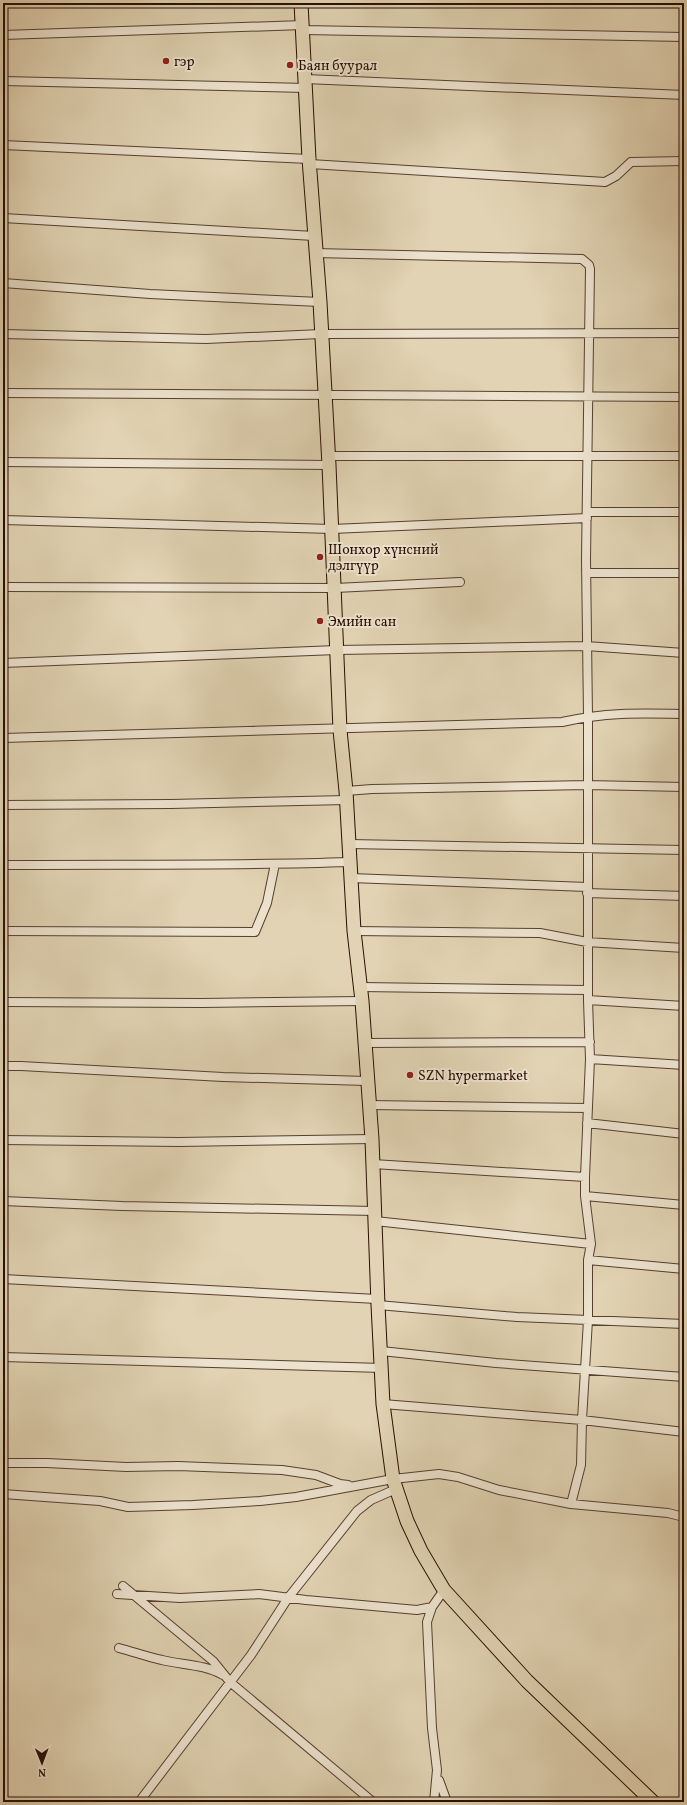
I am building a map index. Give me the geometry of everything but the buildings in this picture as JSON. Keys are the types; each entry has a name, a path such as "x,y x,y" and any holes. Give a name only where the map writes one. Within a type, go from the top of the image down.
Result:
{"main road":[{"path":"301,3 315,253 320,302 335,588 340,730 346,796 354,931 362,1001 372,1139 377,1302 383,1404 395,1484 407,1521 420,1551 444,1590 527,1681 653,1802"}],"street":[{"path":"3,34 303,28 684,37"},
{"path":"3,81 306,84 684,95"},
{"path":"3,145 310,162 605,182 616,176 631,162 684,161"},
{"path":"3,218 314,236"},
{"path":"315,253 582,259 590,269 586,573 588,716 587,942 590,1059 585,1196 591,1244 588,1260 588,1320 581,1465 571,1504"},
{"path":"3,283 150,294 320,302"},
{"path":"3,334 206,339 321,334 684,333"},
{"path":"3,394 684,397"},
{"path":"3,462 328,461 588,456 684,456"},
{"path":"3,520 332,529 587,515 684,512"},
{"path":"586,573 684,573"},
{"path":"3,587 335,588 460,582"},
{"path":"3,663 337,650 586,646 684,653"},
{"path":"3,738 340,730 562,722 588,716 624,712 684,714"},
{"path":"3,805 171,804 346,796 372,789 587,785 684,787"},
{"path":"349,844 684,850"},
{"path":"3,865 224,865 350,862"},
{"path":"3,931 255,932 267,904 274,864"},
{"path":"351,878 684,896"},
{"path":"354,931 540,933 587,942 684,948"},
{"path":"360,987 588,990"},
{"path":"588,1000 684,1006"},
{"path":"3,1002 210,1003 362,1001"},
{"path":"364,1043 590,1042"},
{"path":"590,1059 684,1065"},
{"path":"3,1066 223,1077 367,1081"},
{"path":"369,1105 588,1108"},
{"path":"587,1123 684,1134"},
{"path":"3,1140 179,1142 372,1139"},
{"path":"373,1164 585,1177"},
{"path":"585,1196 684,1205"},
{"path":"3,1201 375,1216 591,1244"},
{"path":"588,1260 684,1269"},
{"path":"3,1279 377,1302 517,1317 684,1324"},
{"path":"381,1351 496,1363 684,1377"},
{"path":"3,1357 382,1368"},
{"path":"383,1404 582,1420 684,1432"},
{"path":"3,1463 47,1463 126,1468 178,1466 282,1470 316,1475 340,1484 355,1486"},
{"path":"3,1494 100,1501 128,1507 260,1501 296,1497 355,1486 395,1484 439,1474 458,1477 499,1490 571,1504 668,1513 684,1517"},
{"path":"139,1802 228,1680 252,1655 288,1598 357,1511 395,1484"},
{"path":"123,1586 213,1661 228,1680"},
{"path":"444,1590 432,1607 427,1622 432,1728 438,1777 447,1802"},
{"path":"117,1594 180,1598 259,1594 417,1610 432,1607"},
{"path":"119,1648 162,1660 216,1671 373,1802"},
{"path":"434,1802 438,1777"}],"place":[{"name":"гэр","path":"166,61"},
{"name":"Баян буурал","path":"290,65"},
{"name":"Шонхор хүнсний дэлгүүр","path":"320,557"},
{"name":"Эмийн сан","path":"320,621"},
{"name":"SZN hypermarket","path":"410,1075"}]}
